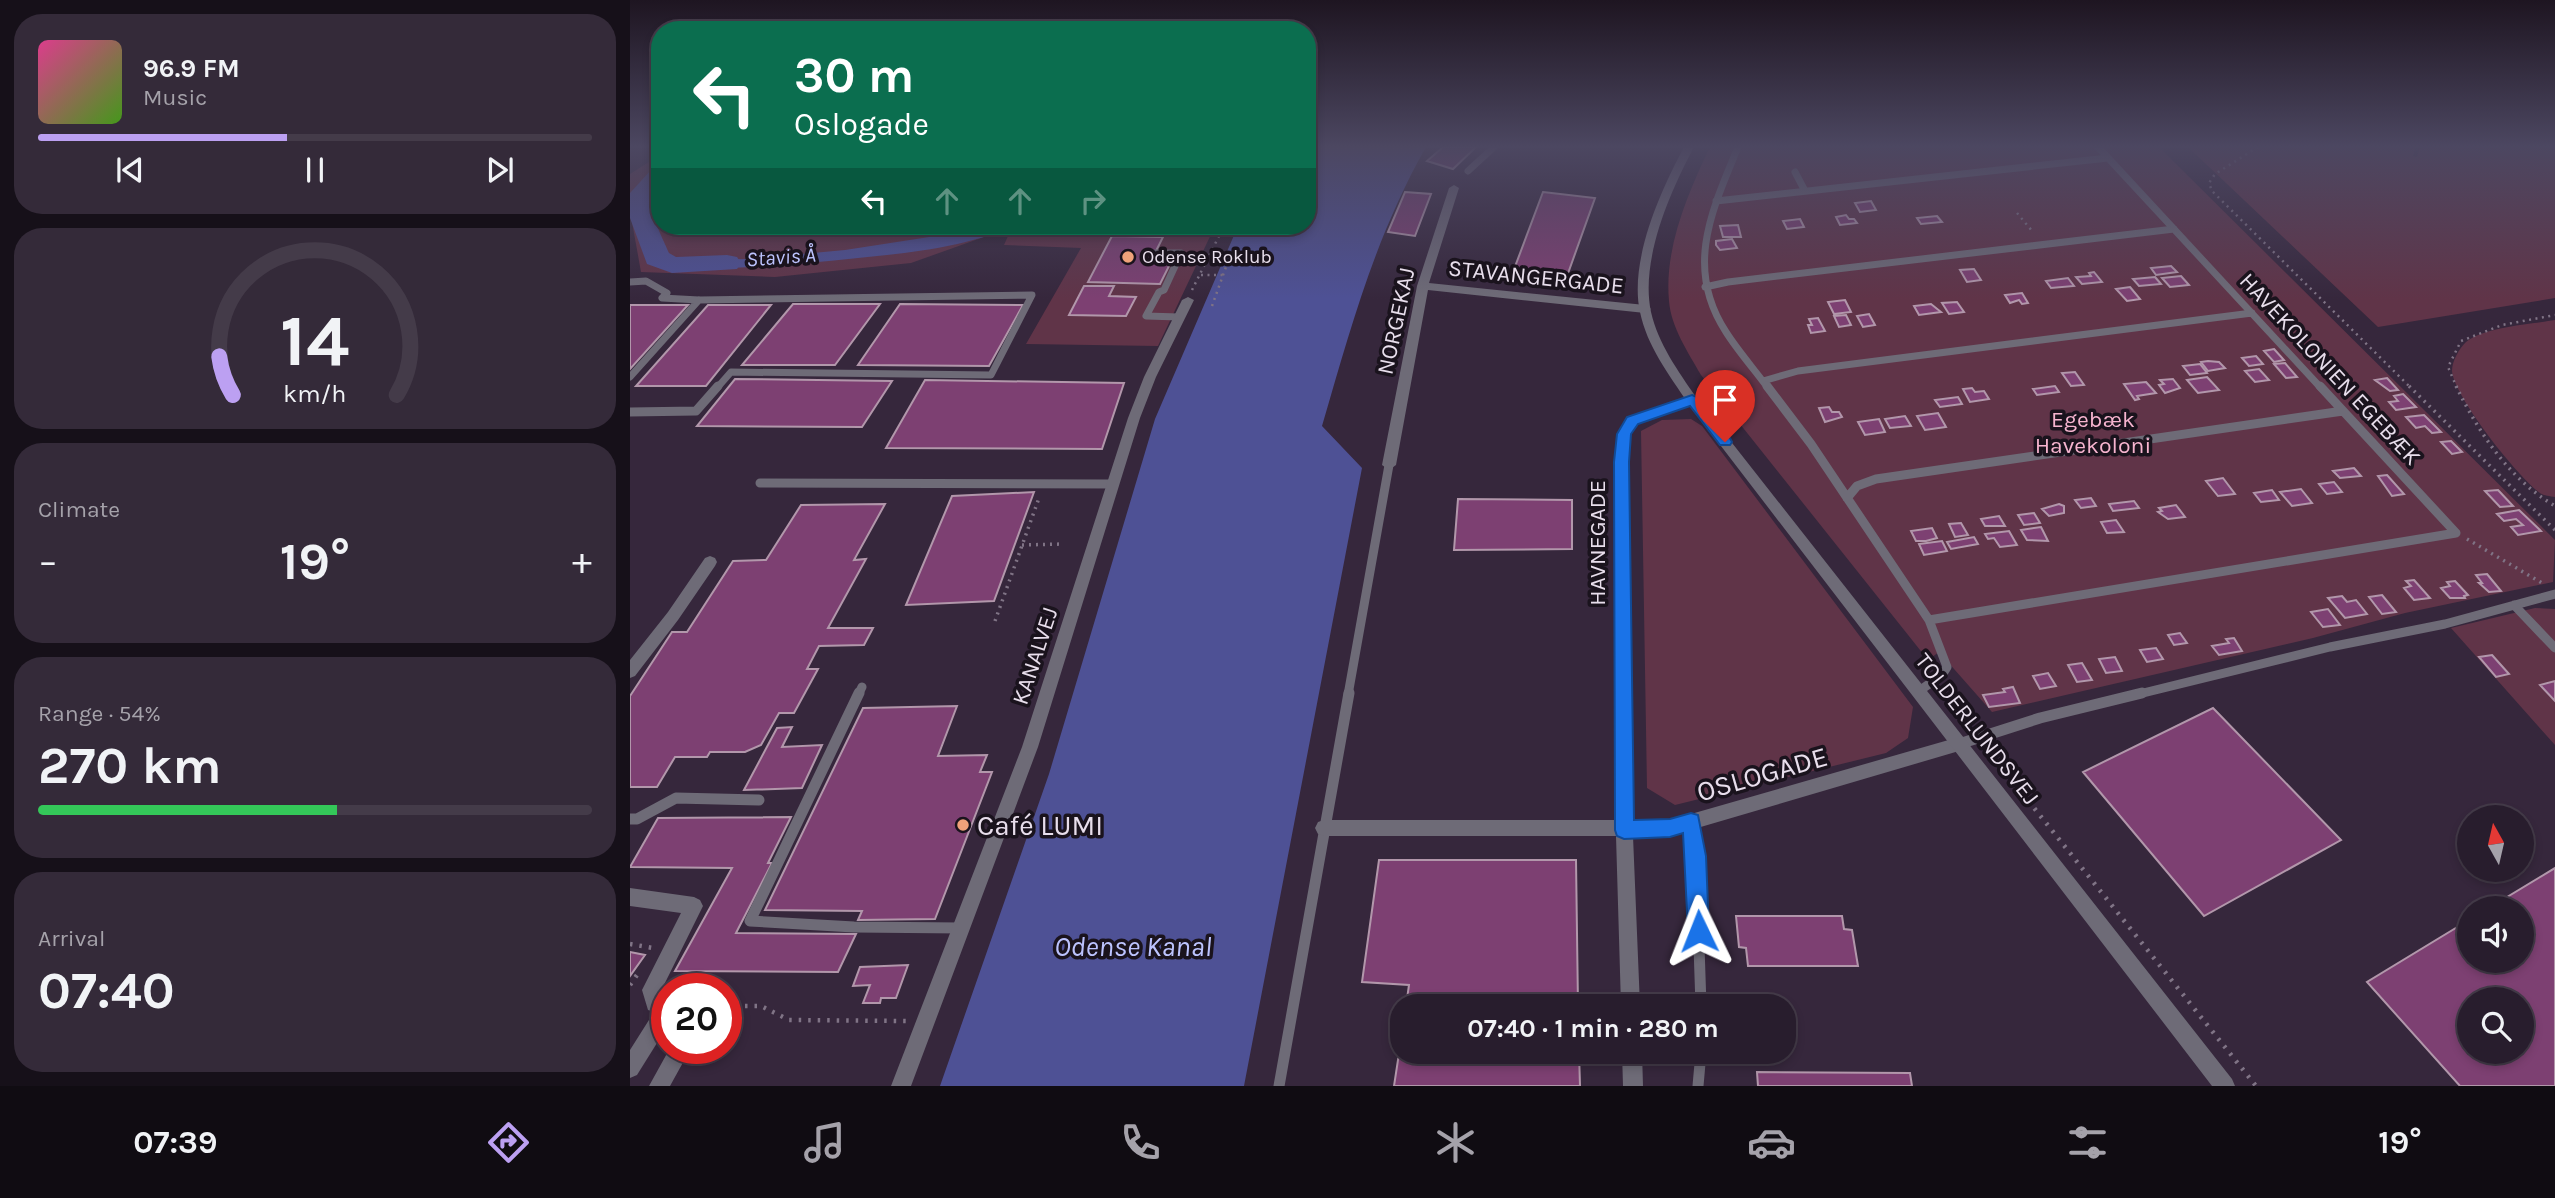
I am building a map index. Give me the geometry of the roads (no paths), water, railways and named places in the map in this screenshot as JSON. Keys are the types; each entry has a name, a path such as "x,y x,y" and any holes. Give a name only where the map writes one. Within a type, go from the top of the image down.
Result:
{"street":[{"name":"NORGEKAJ","path":"1389,466 1423,286 1451,198"},
{"path":"1667,198 1649,243 1642,293 1653,339 1692,400"},
{"name":"STAVANGERGADE","path":"1423,286 1645,309"},
{"name":"KANALVEJ","path":"901,1086 1030,747 1150,377 1188,300"},
{"name":"TOLDERLUNDSVEJ","path":"1692,400 2225,1086"},
{"name":"HAVNEGADE","path":"1630,994 1624,830 1621,462 1624,434 1633,421 1692,400"},
{"path":"630,671 673,616 710,562"},
{"name":"OSLOGADE","path":"1324,828 1670,828 1959,744"},
{"path":"630,897 694,906 660,973"},
{"path":"630,1068 651,1033"},
{"path":"659,1086 672,1064"},
{"path":"1632,1064 1633,1086"}],"lane":[{"path":"1717,198 1704,243 1705,287 1725,331 1792,416 1929,620 1947,667 1942,676 1919,691"},
{"path":"1716,201 1746,198"},
{"name":"HAVEKOLONIEN EGEBÆK","path":"1929,620 2456,533 2145,198"},
{"path":"1705,287 1728,282 2174,229"},
{"path":"1155,253 1181,253 1164,290 1159,292 1146,316 1179,317"},
{"path":"630,282 646,281 667,293 662,298 699,300 1032,295 991,375 731,372 696,411 630,412"},
{"path":"630,377 699,300"},
{"path":"1763,381 1798,371 2252,313"},
{"path":"1847,498 1857,486 1876,479 2343,411"},
{"path":"1279,1086 1389,466"},
{"path":"760,483 1114,484"},
{"path":"1959,744 2066,712 2330,647 2445,624 2554,594"},
{"path":"2514,605 2555,648"},
{"path":"862,687 750,921 854,927 961,928"},
{"path":"630,819 637,819 676,798 759,800"},
{"path":"1691,822 1696,856 1701,994"},
{"path":"1698,1086 1700,1064"}],"water":[{"name":"Odense Kanal","path":"1316,198 1400,198 1378,249 1354,318 1322,426 1362,468 1244,1086 940,1086 1049,774 1155,419 1234,235 1316,235"},
{"path":"942,235 989,235 938,248 898,254 811,263 671,269 686,260 748,259 845,250"}],"waterway":[{"name":"Stavis Å","path":"642,198 640,210 657,258 672,265 727,263"}],"place":[{"name":"Odense Roklub","path":"1128,257"},
{"name":"Café LUMI","path":"963,825"}],"park label":[{"name":"Egebæk Havekoloni","path":"2093,432"}]}
